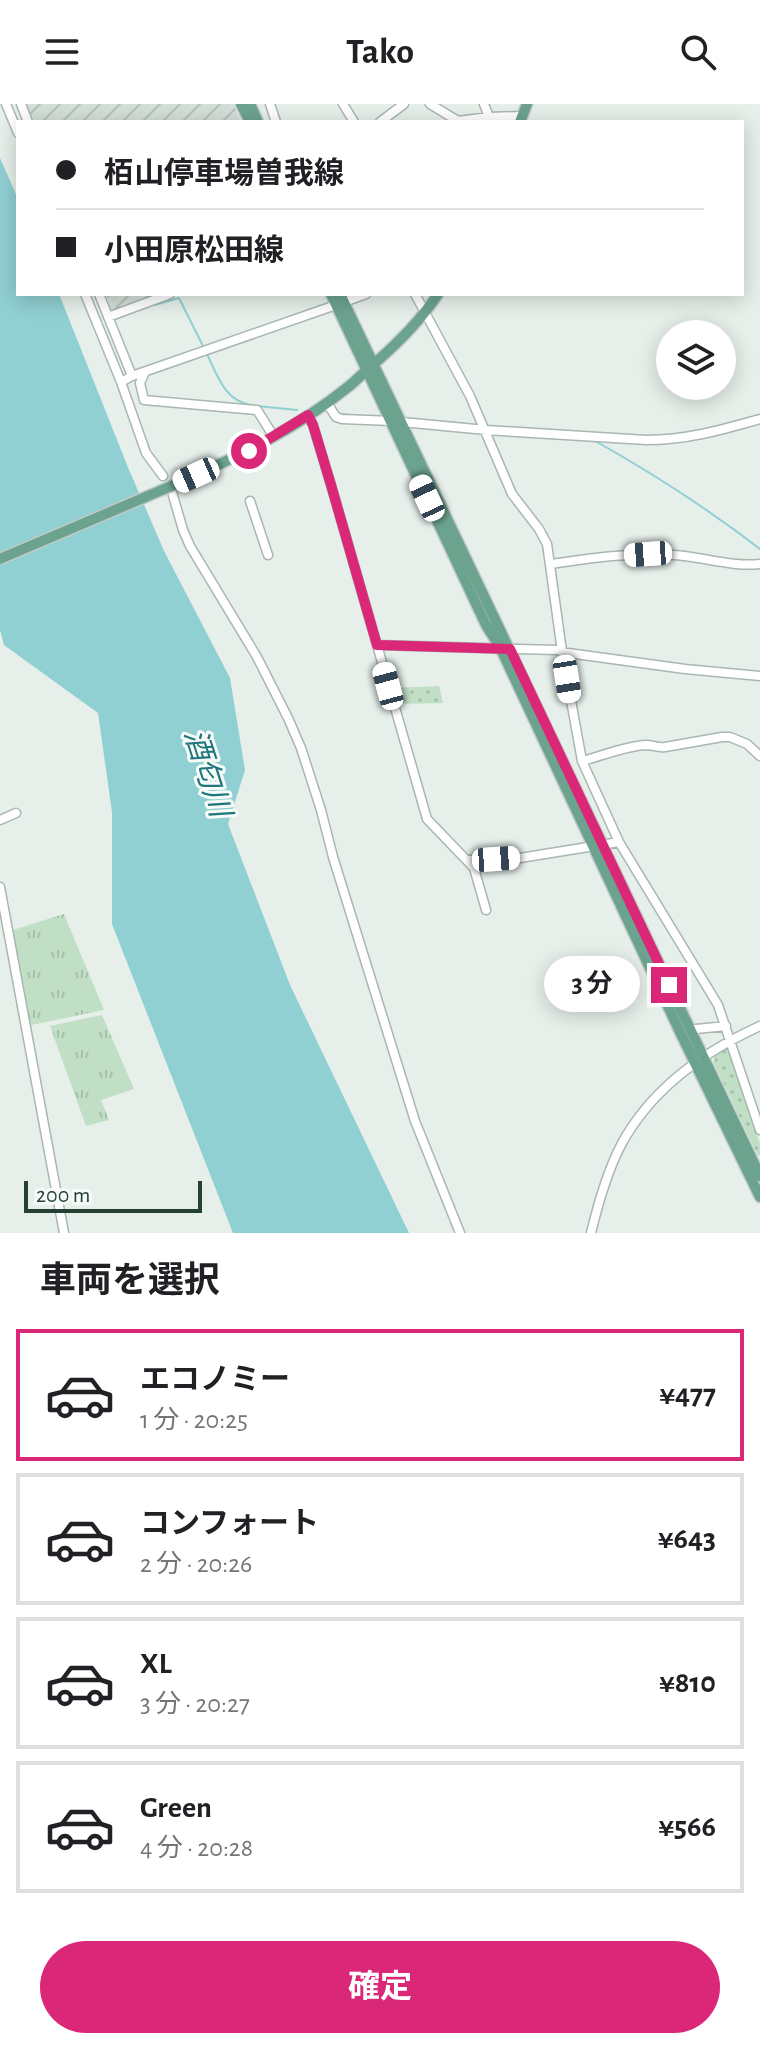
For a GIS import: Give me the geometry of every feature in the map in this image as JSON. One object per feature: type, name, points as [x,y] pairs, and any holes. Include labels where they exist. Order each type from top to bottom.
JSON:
[{"type":"main road","points":[[521,119],[527,104]]},
{"type":"main road","points":[[0,559],[174,488],[274,437],[325,404],[371,367],[437,296]]},
{"type":"main road","points":[[338,299],[598,845],[680,1032],[700,1060],[760,1176]]},
{"type":"main road","points":[[700,1060],[760,1197]]},
{"type":"street","points":[[6,104],[16,128]]},
{"type":"street","points":[[383,120],[404,104]]},
{"type":"street","points":[[430,104],[445,113]]},
{"type":"street","points":[[484,104],[489,117]]},
{"type":"street","points":[[466,120],[489,117],[521,119]]},
{"type":"street","points":[[86,296],[146,453],[163,476]]},
{"type":"street","points":[[100,296],[132,376]]},
{"type":"street","points":[[108,317],[152,305],[167,296]]},
{"type":"street","points":[[416,296],[486,430],[512,494],[547,544],[582,761],[619,842],[713,996],[760,1130]]},
{"type":"street","points":[[121,382],[338,299]]},
{"type":"street","points":[[145,372],[140,383],[144,400],[257,410],[274,437]]},
{"type":"street","points":[[325,404],[336,417],[342,419],[646,440],[703,435],[760,419]]},
{"type":"street","points":[[309,414],[427,819],[474,868],[486,910]]},
{"type":"street","points":[[174,488],[184,534],[257,657],[301,748],[415,1121],[460,1233]]},
{"type":"street","points":[[250,501],[268,555]]},
{"type":"street","points":[[551,564],[648,554],[760,564]]},
{"type":"street","points":[[377,645],[562,651],[685,669],[760,676]]},
{"type":"street","points":[[582,761],[636,747],[665,747],[722,737],[740,739],[760,756]]},
{"type":"street","points":[[0,820],[16,813]]},
{"type":"street","points":[[467,860],[520,858],[619,842]]},
{"type":"street","points":[[0,887],[64,1233]]},
{"type":"street","points":[[696,1029],[726,1026]]},
{"type":"street","points":[[591,1233],[598,1205],[621,1146],[658,1094],[682,1072],[730,1039],[760,1026]]},
{"type":"shaded area","points":[[25,104],[233,104],[240,120],[31,120]]},
{"type":"shaded area","points":[[107,296],[157,296],[112,312]]},
{"type":"green space","points":[[439,686],[443,703],[396,704],[391,688]]},
{"type":"green space","points":[[64,914],[104,1010],[31,1025],[13,930]]},
{"type":"green space","points":[[102,1015],[134,1089],[101,1100],[109,1120],[86,1126],[50,1026]]},
{"type":"green space","points":[[728,1046],[760,1144],[758,1156],[714,1063],[714,1053]]},
{"type":"water","name":"酒匂川","points":[[0,158],[16,194],[16,296],[60,296],[164,551],[230,678],[245,770],[228,824],[290,985],[409,1233],[233,1233],[112,924],[112,812],[98,713],[4,645],[0,630]]},
{"type":"waterway","points":[[104,296],[110,312]]},
{"type":"waterway","points":[[155,305],[179,298],[203,346]]},
{"type":"waterway","points":[[135,311],[148,307]]},
{"type":"waterway","points":[[206,352],[228,392],[251,405]]},
{"type":"waterway","points":[[257,406],[297,410]]},
{"type":"waterway","points":[[341,414],[364,416]]},
{"type":"waterway","points":[[449,422],[475,425]]},
{"type":"waterway","points":[[521,428],[578,432]]},
{"type":"waterway","points":[[597,442],[680,492],[760,549]]},
{"type":"route","points":[[249,451],[308,415],[377,645],[510,649],[669,985]]}]
